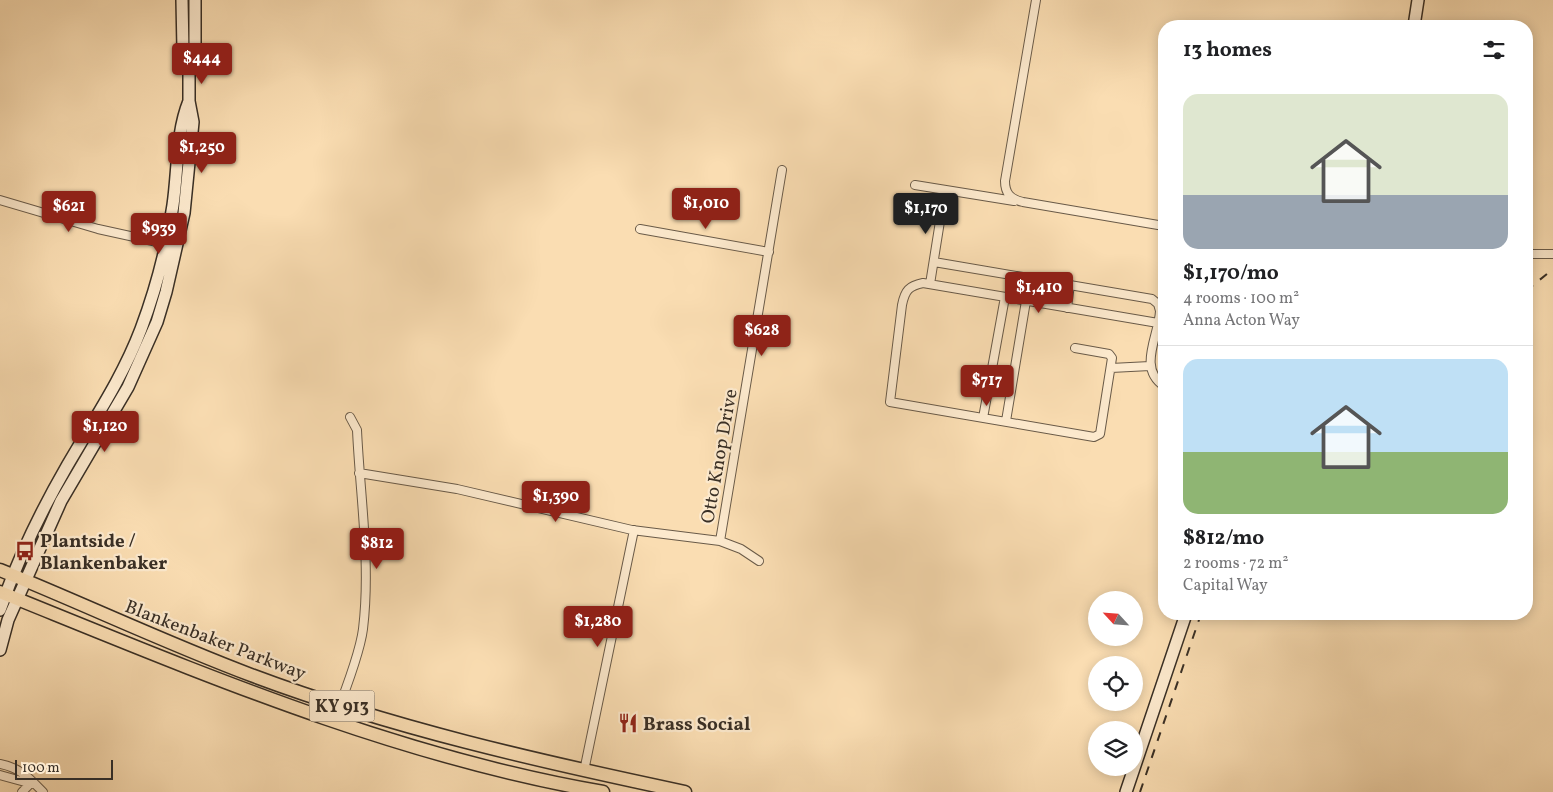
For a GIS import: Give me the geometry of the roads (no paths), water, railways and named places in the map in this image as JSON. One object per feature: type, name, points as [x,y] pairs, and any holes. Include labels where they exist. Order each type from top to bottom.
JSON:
[{"type":"main road","name":"Blankenbaker Parkway","points":[[0,570],[251,675],[340,705],[458,741],[584,771],[685,792]]},
{"type":"main road","name":"Blankenbaker Parkway","points":[[8,595],[212,678],[334,720],[437,754],[581,790],[603,792]]},
{"type":"street","points":[[0,610],[132,378],[157,322],[191,147],[193,122],[189,101],[189,68],[183,50],[182,0]]},
{"type":"street","points":[[189,68],[195,50],[195,0]]},
{"type":"street","points":[[1018,201],[1007,193],[1005,181],[1036,0]]},
{"type":"street","points":[[1415,20],[1418,0]]},
{"type":"street","name":"Otto Knop Drive","points":[[720,540],[782,170]]},
{"type":"street","points":[[915,185],[1158,225]]},
{"type":"street","points":[[930,284],[945,190]]},
{"type":"street","points":[[0,200],[98,229],[172,246]]},
{"type":"street","points":[[640,229],[768,252]]},
{"type":"street","points":[[19,578],[56,486],[118,382],[130,356],[172,246]]},
{"type":"street","points":[[1533,254],[1553,254]]},
{"type":"street","points":[[934,262],[1152,299],[1158,304]]},
{"type":"street","points":[[1075,348],[1109,354],[1112,358],[1100,434],[1094,437],[890,402],[905,292],[910,286],[923,283],[1158,323],[1149,360],[1155,378],[1158,381]]},
{"type":"street","points":[[1067,308],[1070,284]]},
{"type":"street","points":[[983,418],[1005,297]]},
{"type":"street","points":[[1006,421],[1026,300]]},
{"type":"street","points":[[1111,368],[1150,366]]},
{"type":"street","points":[[334,720],[362,635],[364,614],[366,561],[357,430],[350,417]]},
{"type":"street","points":[[87,433],[98,439]]},
{"type":"street","points":[[359,473],[472,492],[634,530],[720,540],[741,549],[758,561]]},
{"type":"street","points":[[581,790],[634,530]]},
{"type":"street","points":[[0,650],[8,620],[8,595]]},
{"type":"street","points":[[1126,792],[1184,620]]},
{"type":"street","points":[[0,764],[18,769],[28,775],[32,782],[43,792]]},
{"type":"street","points":[[0,774],[32,782]]},
{"type":"street","points":[[22,792],[32,782]]},
{"type":"railway","points":[[1533,285],[1553,269]]},
{"type":"railway","points":[[1140,792],[1199,620]]},
{"type":"place","name":"Plantside / Blankenbaker","points":[[25,551]]},
{"type":"place","name":"Brass Social","points":[[628,723]]}]
